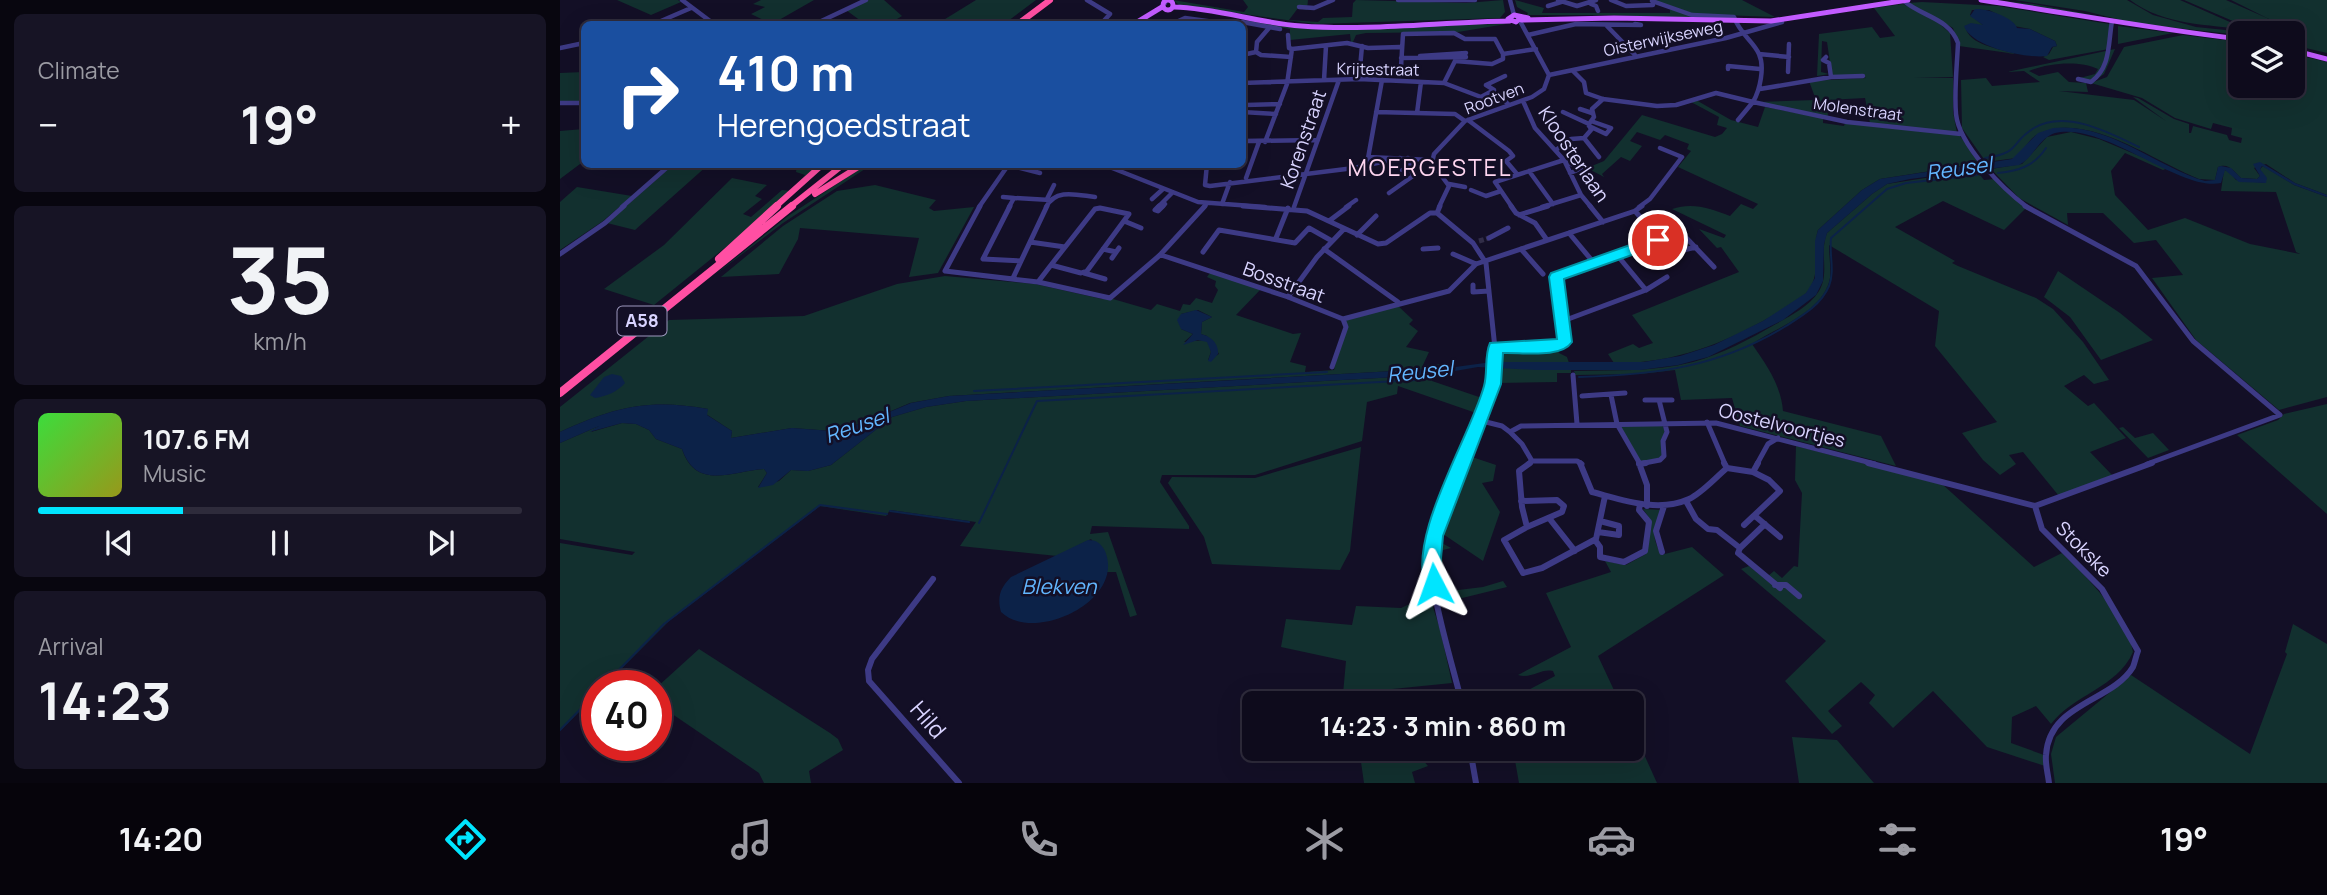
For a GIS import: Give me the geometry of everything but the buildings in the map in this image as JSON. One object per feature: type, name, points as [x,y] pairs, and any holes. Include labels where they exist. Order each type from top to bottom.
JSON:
[{"type":"highway","points":[[1017,21],[1045,0]]},
{"type":"highway","points":[[1022,21],[1050,0]]},
{"type":"highway","name":"A58","points":[[714,263],[819,168]]},
{"type":"highway","name":"A58","points":[[560,387],[832,168]]},
{"type":"highway","name":"A58","points":[[560,393],[839,168]]},
{"type":"highway","name":"A58","points":[[769,225],[857,168]]},
{"type":"main road","name":"Oisterwijkseweg","points":[[1168,4],[1209,9],[1245,19],[1325,26],[1546,18],[1786,20],[1876,2],[1906,0]]},
{"type":"main road","points":[[1981,0],[2228,38]]},
{"type":"main road","points":[[1139,21],[1168,4]]},
{"type":"main road","points":[[2305,53],[2327,58]]},
{"type":"street","points":[[682,0],[710,21]]},
{"type":"street","points":[[822,21],[866,0]]},
{"type":"street","points":[[1087,0],[1110,15],[1104,21]]},
{"type":"street","points":[[1299,7],[1314,8],[1333,0]]},
{"type":"street","points":[[1398,0],[1475,0]]},
{"type":"street","points":[[1510,0],[1511,19],[1528,35]]},
{"type":"street","points":[[1591,4],[1596,0]]},
{"type":"street","points":[[1611,0],[1626,6],[1653,3],[1690,14],[1730,16],[1735,20],[1741,34],[1759,54],[1760,69],[1760,89],[1738,120]]},
{"type":"street","points":[[1906,0],[1914,10],[1946,24],[1957,38],[1956,114],[1961,134]]},
{"type":"street","points":[[1548,6],[1560,1],[1567,5],[1591,4],[1596,6],[1598,11]]},
{"type":"street","points":[[661,21],[691,8]]},
{"type":"street","points":[[1178,21],[1185,18],[1196,21]]},
{"type":"street","points":[[1245,19],[1280,29]]},
{"type":"street","points":[[1521,19],[1520,25],[1549,75]]},
{"type":"street","points":[[2078,79],[2094,81],[2106,63],[2112,21]]},
{"type":"street","name":"Oisterwijkseweg","points":[[1549,75],[1741,34],[1782,22]]},
{"type":"street","points":[[1528,35],[1576,24],[1635,24]]},
{"type":"street","points":[[1606,25],[1635,55]]},
{"type":"street","points":[[1256,52],[1257,42],[1269,28]]},
{"type":"street","points":[[1401,67],[1400,47],[1403,34],[1454,33],[1465,39],[1496,39],[1503,54],[1503,60],[1496,63],[1425,53],[1417,58]]},
{"type":"street","points":[[1246,178],[1265,142],[1288,81],[1292,49],[1289,48],[1289,35]]},
{"type":"street","points":[[1465,39],[1466,57]]},
{"type":"street","points":[[1292,49],[1347,43],[1400,47]]},
{"type":"street","points":[[560,48],[581,44]]},
{"type":"street","points":[[1788,72],[1789,44]]},
{"type":"street","points":[[1324,80],[1326,46]]},
{"type":"street","points":[[1359,79],[1362,46]]},
{"type":"street","points":[[1503,54],[1536,49]]},
{"type":"street","points":[[1246,54],[1256,52],[1261,55],[1291,57]]},
{"type":"street","points":[[1759,54],[1789,57]]},
{"type":"street","points":[[1401,58],[1466,57]]},
{"type":"street","points":[[1826,57],[1823,60],[1829,63],[1831,77]]},
{"type":"street","points":[[1444,83],[1455,59]]},
{"type":"street","points":[[1728,69],[1728,66],[1760,69]]},
{"type":"street","points":[[1573,71],[1584,82],[1586,93],[1603,99],[1668,106],[1716,93],[1753,102]]},
{"type":"street","name":"Rootven","points":[[1432,160],[1441,145],[1467,120],[1523,101],[1544,89],[1549,75]]},
{"type":"street","points":[[1482,96],[1494,90],[1486,85],[1505,76]]},
{"type":"street","points":[[1760,89],[1831,77],[1863,76]]},
{"type":"street","points":[[1367,164],[1382,79]]},
{"type":"street","name":"Krijtestraat","points":[[1246,83],[1382,79],[1444,83],[1505,101],[1509,105]]},
{"type":"street","name":"Korenstraat","points":[[1276,238],[1308,173],[1339,80]]},
{"type":"street","points":[[1417,113],[1422,82]]},
{"type":"street","points":[[1591,113],[1603,99]]},
{"type":"street","name":"Kloosterlaan","points":[[1523,101],[1535,128],[1556,150],[1581,194],[1604,222]]},
{"type":"street","name":"Molenstraat","points":[[1753,102],[1847,122],[1961,134]]},
{"type":"street","points":[[560,103],[581,103]]},
{"type":"street","points":[[1246,106],[1280,103]]},
{"type":"street","points":[[1556,150],[1571,139],[1584,138],[1591,130],[1590,124],[1594,117],[1580,109]]},
{"type":"street","points":[[1246,111],[1276,114]]},
{"type":"street","points":[[1376,112],[1455,114],[1467,120],[1513,156],[1506,161],[1517,174]]},
{"type":"street","points":[[1563,112],[1573,116],[1572,121],[1590,124]]},
{"type":"street","name":"Stokske","points":[[1961,134],[2011,197],[2021,205],[2118,254],[2136,266],[2191,338],[2280,415],[2035,506],[2042,529],[2102,589],[2138,651],[2138,659],[2130,670],[2066,717],[2052,732],[2045,752],[2049,783]]},
{"type":"street","points":[[1584,138],[1599,157]]},
{"type":"street","points":[[1246,141],[1318,140]]},
{"type":"street","points":[[1660,148],[1682,157],[1650,199],[1635,211],[1671,253],[1696,247]]},
{"type":"street","points":[[1368,157],[1432,160],[1449,184],[1465,187]]},
{"type":"street","points":[[1207,168],[1207,186],[1246,178],[1308,173],[1400,158]]},
{"type":"street","points":[[1389,193],[1413,176],[1408,158]]},
{"type":"street","points":[[1547,240],[1535,223],[1519,215],[1495,182],[1564,161],[1583,168],[1570,173]]},
{"type":"street","points":[[560,254],[605,223],[667,168]]},
{"type":"street","points":[[1006,168],[980,205],[945,271],[1038,282],[1110,298],[1120,294],[1161,255],[1207,204]]},
{"type":"street","points":[[1020,168],[1040,173]]},
{"type":"street","points":[[1111,168],[1207,204],[1291,208],[1313,213],[1382,244],[1430,213],[1437,213],[1476,242],[1485,261],[1496,365],[1493,384],[1439,519],[1431,553],[1434,584],[1459,691]]},
{"type":"street","points":[[1402,170],[1411,169]]},
{"type":"street","points":[[1529,171],[1553,204]]},
{"type":"street","points":[[1222,204],[1230,182]]},
{"type":"street","points":[[1437,213],[1449,184]]},
{"type":"street","points":[[1013,278],[1054,185]]},
{"type":"street","points":[[1152,199],[1163,189]]},
{"type":"street","points":[[1471,190],[1486,195],[1501,191]]},
{"type":"street","points":[[1003,197],[1048,200],[1063,192],[1095,197]]},
{"type":"street","points":[[1161,203],[1172,193]]},
{"type":"street","points":[[1519,215],[1581,194]]},
{"type":"street","points":[[1014,198],[984,259],[1021,261]]},
{"type":"street","points":[[1329,221],[1356,200]]},
{"type":"street","points":[[1038,282],[1098,208],[1129,214],[1084,273]]},
{"type":"street","name":"Kloosterlaan","points":[[1476,264],[1635,211]]},
{"type":"street","points":[[1357,235],[1376,216]]},
{"type":"street","points":[[1124,221],[1141,228]]},
{"type":"street","points":[[1675,226],[1714,267]]},
{"type":"street","points":[[1203,252],[1219,230],[1295,243],[1309,228],[1332,241]]},
{"type":"street","points":[[1489,238],[1508,228]]},
{"type":"street","points":[[1289,297],[1324,249],[1345,229]]},
{"type":"street","points":[[1569,233],[1594,263]]},
{"type":"street","points":[[1495,347],[1557,346],[1565,342],[1556,277],[1658,240]]},
{"type":"street","points":[[1030,242],[1065,247]]},
{"type":"street","points":[[1423,249],[1438,248]]},
{"type":"street","points":[[1103,249],[1117,250],[1112,258]]},
{"type":"street","points":[[1324,249],[1398,302]]},
{"type":"street","points":[[1521,249],[1543,274]]},
{"type":"street","points":[[1453,254],[1476,264]]},
{"type":"street","name":"Bosstraat","points":[[1161,255],[1289,297],[1343,319],[1398,302],[1449,291],[1476,264]]},
{"type":"street","points":[[1617,255],[1646,290]]},
{"type":"street","points":[[1051,265],[1105,279]]},
{"type":"street","points":[[1563,321],[1646,290],[1667,277]]},
{"type":"street","points":[[1473,285],[1473,292],[1489,291]]},
{"type":"street","points":[[1332,367],[1346,327],[1343,319]]},
{"type":"street","points":[[1573,375],[1577,424]]},
{"type":"street","points":[[1582,396],[1625,393]]},
{"type":"street","points":[[1594,540],[1600,548],[1600,557],[1624,562],[1645,551],[1649,522],[1639,510],[1644,505],[1649,489],[1640,464],[1617,424],[1611,395]]},
{"type":"street","points":[[1645,400],[1672,400]]},
{"type":"street","points":[[1640,464],[1660,460],[1664,456],[1663,441],[1667,432],[1659,400]]},
{"type":"street","points":[[1478,420],[1502,426],[1510,432],[1522,444],[1532,461]]},
{"type":"street","points":[[1707,422],[1712,430],[1717,453],[1727,468],[1753,472],[1769,480],[1780,491],[1744,525]]},
{"type":"street","name":"Oostelvoortjes","points":[[1510,432],[1521,426],[1707,422],[1726,424],[2035,506]]},
{"type":"street","points":[[1753,472],[1768,444],[1779,438]]},
{"type":"street","points":[[1527,527],[1521,501],[1519,471],[1532,461],[1580,462],[1592,492],[1644,505],[1664,506],[1686,501],[1727,468]]},
{"type":"street","points":[[1521,501],[1561,502],[1563,511],[1504,540],[1523,573],[1542,569],[1594,540],[1605,496]]},
{"type":"street","points":[[1686,501],[1696,519],[1709,529],[1717,530],[1740,548]]},
{"type":"street","points":[[1662,552],[1655,538],[1664,506]]},
{"type":"street","points":[[1755,516],[1780,537]]},
{"type":"street","points":[[1549,518],[1574,551]]},
{"type":"street","points":[[1598,532],[1619,535],[1619,526],[1600,521]]},
{"type":"street","points":[[1765,524],[1738,553],[1778,586],[1786,585],[1798,596]]},
{"type":"street","name":"Hild","points":[[933,579],[872,659],[868,670],[869,681],[959,783]]},
{"type":"street","points":[[1472,761],[1476,783]]},
{"type":"green space","points":[[617,0],[678,0],[681,2],[651,15]]},
{"type":"green space","points":[[761,0],[814,0],[777,21],[766,21],[751,14],[765,7],[753,4]]},
{"type":"green space","points":[[869,0],[884,0],[902,16],[894,21],[861,21],[846,10]]},
{"type":"green space","points":[[976,0],[1036,0],[1008,21],[942,21]]},
{"type":"green space","points":[[1173,0],[1244,12],[1248,7],[1243,0],[1308,0],[1307,10],[1298,8],[1289,20],[1318,22],[1323,18],[1352,17],[1353,3],[1356,0],[1466,3],[1503,0],[1505,12],[1500,18],[1315,24],[1179,5]]},
{"type":"green space","points":[[1515,0],[1544,8],[1542,13],[1670,13],[1670,9],[1734,20],[1527,15],[1528,13],[1517,7]]},
{"type":"green space","points":[[1650,0],[1742,0],[1775,17],[1695,14]]},
{"type":"green space","points":[[1991,0],[2034,4],[2125,21],[2085,11],[2015,0],[2127,0],[2153,15],[2196,27],[2228,30],[2228,34],[2150,25],[2173,30]]},
{"type":"green space","points":[[2130,0],[2180,0],[2228,21],[2228,28],[2172,19],[2143,9]]},
{"type":"green space","points":[[2184,0],[2226,0],[2269,19],[2231,0],[2327,0],[2327,53],[2305,48],[2305,21],[2233,21]]},
{"type":"green space","points":[[1908,3],[1998,6],[2109,24],[2109,49],[2049,60],[2043,57],[2057,46],[2055,41],[2030,29],[2014,26],[1989,10],[1972,10],[1970,15],[1983,25],[1965,26],[1968,33],[1978,42],[2016,54],[1959,46],[1953,28]]},
{"type":"green space","points":[[1903,4],[1935,20],[1950,33],[1953,77],[1914,78],[1953,78],[1953,112],[1957,133],[1870,123],[1865,98],[1827,100],[1828,117],[1757,102],[1816,100],[1809,81],[1866,78],[1832,76],[1827,42],[1822,41],[1821,72],[1829,74],[1817,76],[1819,34],[1872,27],[1880,38],[1895,36],[1874,8]]},
{"type":"green space","points":[[1245,21],[1285,26],[1506,24],[1458,32],[1366,33],[1356,35],[1351,42],[1350,34],[1290,40],[1290,29]]},
{"type":"green space","points":[[2118,26],[2173,33],[2118,44]]},
{"type":"green space","points":[[2183,35],[2228,41],[2228,98],[2305,98],[2305,57],[2327,62],[2327,195],[2295,183],[2266,164],[2254,168],[2260,176],[2257,179],[2241,178],[2231,168],[2222,166],[2218,167],[2215,180],[2199,179],[2120,141],[2077,129],[2057,128],[2038,134],[2016,158],[1986,162],[1962,128],[1961,80],[1986,78],[1992,86],[2040,82],[2024,71],[2007,72],[2115,49],[2104,74],[2096,80],[2080,78],[2095,74],[2098,69],[2082,64],[2054,64],[2029,71],[2039,76],[2058,72],[2069,82],[2086,83],[2088,92],[2059,91],[2134,100],[2166,121],[2133,97],[2138,98],[2174,119],[2189,124],[2189,133],[2193,126],[2227,135],[2229,140],[2241,143],[2242,138],[2231,135],[2232,128],[2213,123],[2211,129],[2175,118],[2142,98],[2091,83],[2107,77],[2124,47]]},
{"type":"green space","points":[[581,72],[581,102],[560,101],[560,73]]},
{"type":"green space","points":[[1696,100],[1731,120],[1758,127],[1765,107],[1823,118],[1823,123],[1959,135],[1982,163],[1880,179],[1862,190],[1818,230],[1813,281],[1807,293],[1793,304],[1754,326],[1696,350],[1656,360],[1614,363],[1608,354],[1633,344],[1639,348],[1653,343],[1632,315],[1739,272],[1721,247],[1717,248],[1699,229],[1724,238],[1726,235],[1672,209],[1701,207],[1730,216],[1741,204],[1753,209],[1758,204],[1678,167],[1691,151],[1687,149],[1689,144],[1665,135],[1660,140],[1637,132],[1630,141],[1642,146],[1630,161],[1621,157],[1602,174],[1604,177],[1587,168],[1604,161],[1642,115],[1715,137],[1722,134],[1727,128],[1717,125],[1719,117],[1691,102]]},
{"type":"green space","points":[[581,129],[581,163],[560,179],[560,131]]},
{"type":"green space","points":[[2071,132],[2099,139],[2168,168],[2163,170],[2125,153],[2111,171],[2115,195],[2148,230],[2185,218],[2250,244],[2300,254],[2296,252],[2276,192],[2221,191],[2224,170],[2229,171],[2236,180],[2266,183],[2260,169],[2263,166],[2294,185],[2327,197],[2327,397],[2279,410],[2196,340],[2152,278],[2183,275],[2156,240],[2134,243],[2103,213],[2067,213],[2068,225],[2019,198],[1991,169],[2022,164],[2047,137]]},
{"type":"green space","points":[[670,168],[705,168],[635,230],[607,223]]},
{"type":"green space","points":[[797,168],[815,168],[758,221],[654,305],[604,289],[664,245],[732,178],[767,185],[755,196],[762,199],[743,214],[751,217],[782,190],[790,191],[805,175],[796,172]]},
{"type":"green space","points":[[861,168],[866,168],[783,223],[712,277],[788,216]]},
{"type":"green space","points":[[1976,170],[1984,180],[1995,179],[2017,201],[2046,220],[2025,209],[2004,230],[1943,201],[1895,227],[1955,261],[1952,263],[2036,298],[2053,309],[2083,342],[2109,380],[2094,384],[2084,375],[2064,386],[2088,406],[2094,403],[2126,438],[2090,452],[2112,475],[2059,496],[2023,452],[2009,455],[2016,464],[2000,475],[1983,460],[1962,433],[1997,422],[1935,346],[1939,311],[1829,245],[1830,278],[1819,300],[1798,317],[1752,344],[1776,384],[1783,411],[1881,436],[1896,466],[1740,426],[1732,398],[1681,400],[1675,370],[1640,374],[1575,375],[1574,371],[1634,370],[1678,365],[1715,355],[1746,341],[1799,310],[1815,297],[1824,277],[1827,233],[1872,194],[1887,184]]},
{"type":"green space","points":[[875,185],[936,200],[929,208],[934,211],[974,207],[938,273],[909,277],[919,238],[800,228],[798,239],[779,274],[721,277],[783,226],[837,191]]},
{"type":"green space","points":[[577,187],[632,196],[603,221],[560,250],[560,202]]},
{"type":"green space","points":[[2058,271],[2120,313],[2153,340],[2101,360],[2070,317],[2044,297]]},
{"type":"green space","points":[[1210,273],[1261,289],[1236,315],[1293,334],[1301,333],[1290,362],[1306,366],[1305,372],[1334,370],[1345,321],[1396,304],[1413,320],[1409,324],[1418,331],[1406,347],[1429,352],[1423,365],[1448,364],[1447,368],[949,396],[910,403],[863,423],[832,431],[792,428],[731,438],[732,431],[706,414],[708,409],[668,404],[650,405],[597,416],[560,432],[560,407],[669,320],[804,316],[897,284],[945,276],[1035,284],[1113,299],[1151,310],[1157,304],[1180,311],[1183,304],[1190,305],[1196,298],[1212,303],[1218,290],[1216,281],[1207,277]],"holes":[[[1198,310],[1212,317],[1202,322],[1201,334],[1207,336],[1219,354],[1208,360],[1211,352],[1209,343],[1205,340],[1184,342],[1193,334],[1181,329],[1181,314]]]},
{"type":"green space","points":[[1557,348],[1559,353],[1567,357],[1569,363],[1499,362],[1503,349]]},
{"type":"green space","points":[[1499,367],[1571,370],[1571,373],[1557,373],[1557,382],[1497,383]]},
{"type":"green space","points":[[1432,375],[1432,381],[1482,398],[1476,413],[1398,386],[1397,394],[1367,402],[1362,441],[1255,475],[1162,475],[1160,482],[1189,529],[1092,526],[1090,534],[1108,532],[1137,615],[1130,617],[1116,572],[1107,572],[1107,559],[1091,539],[1057,556],[960,546],[976,522],[890,510],[886,516],[820,506],[669,621],[620,670],[581,670],[581,710],[560,731],[560,543],[632,555],[635,552],[560,539],[560,443],[599,426],[591,432],[622,423],[636,424],[649,430],[656,439],[682,449],[688,462],[696,470],[706,474],[728,475],[764,469],[767,473],[758,487],[779,481],[791,470],[808,471],[831,465],[892,417],[926,407],[966,401]]},
{"type":"green space","points":[[2327,404],[2327,514],[2237,435],[2278,420],[2284,414]]},
{"type":"green space","points":[[1662,424],[1665,442],[1660,459],[1641,463],[1620,426]]},
{"type":"green space","points":[[2123,427],[2135,438],[2153,433],[2169,450],[2148,458],[2119,428]]},
{"type":"green space","points":[[1796,446],[1942,484],[2034,567],[2062,553],[2105,599],[2129,639],[2133,652],[2126,664],[2106,683],[2071,705],[2051,724],[2036,706],[2012,717],[2011,743],[2044,755],[2045,766],[1987,747],[1933,691],[1893,728],[1869,703],[1875,695],[1861,682],[1828,711],[1842,726],[1832,734],[1785,681],[1826,641],[1741,569],[1749,566],[1779,590],[1784,587],[1796,596],[1796,592],[1784,582],[1775,582],[1768,576],[1774,571],[1782,578],[1794,566],[1798,567],[1802,493],[1795,480]]},
{"type":"green space","points":[[1361,447],[1350,551],[1340,570],[1212,564],[1204,537],[1168,483],[1172,477],[1255,478]]},
{"type":"green space","points":[[1469,456],[1496,465],[1493,481],[1482,483],[1500,512],[1483,561],[1440,532]]},
{"type":"green space","points":[[1643,509],[1662,510],[1654,533],[1661,555],[1692,547],[1724,575],[1598,656],[1614,691],[1526,691],[1555,676],[1553,671],[1528,676],[1518,675],[1571,647],[1546,593],[1611,572],[1605,561],[1626,565],[1646,554],[1650,519]]},
{"type":"green space","points":[[1437,543],[1451,548],[1443,550],[1442,553],[1444,582],[1450,591],[1483,587],[1503,581],[1507,587],[1442,603],[1434,565]]},
{"type":"green space","points":[[1429,595],[1452,683],[1373,691],[1343,691],[1346,661],[1281,647],[1286,619],[1352,625],[1356,606],[1401,608]]},
{"type":"green space","points":[[2293,624],[2327,644],[2327,783],[2055,783],[2051,754],[2056,737],[2131,675],[2250,754],[2287,654],[2285,652]]},
{"type":"green space","points":[[699,649],[830,733],[838,739],[843,750],[809,771],[811,783],[764,783],[759,773],[672,714],[672,673]]},
{"type":"green space","points":[[1792,737],[1837,740],[1874,783],[1799,783]]},
{"type":"green space","points":[[1644,754],[1657,783],[1519,783],[1515,761],[1644,761]]},
{"type":"green space","points":[[1361,761],[1424,761],[1428,766],[1412,772],[1415,783],[1364,783]]},
{"type":"water","points":[[1975,9],[2000,15],[2012,21],[2017,28],[2030,29],[2055,41],[2057,46],[2052,47],[2047,56],[2027,56],[1988,46],[1977,40],[1964,26],[1971,23],[1983,25],[1970,16]]},
{"type":"water","name":"Reusel","points":[[2053,128],[2073,128],[2112,138],[2205,181],[2215,180],[2218,167],[2221,166],[2231,168],[2241,178],[2257,179],[2260,176],[2253,164],[2260,162],[2295,183],[2327,197],[2294,185],[2262,166],[2260,169],[2267,178],[2266,183],[2239,182],[2225,170],[2221,183],[2204,183],[2163,168],[2096,137],[2075,132],[2055,133],[2049,135],[2019,165],[1887,184],[1827,233],[1823,281],[1816,295],[1783,320],[1708,357],[1678,365],[1640,370],[1478,367],[1432,375],[966,401],[926,407],[892,417],[831,465],[808,471],[791,470],[773,485],[758,488],[767,473],[764,469],[728,475],[706,474],[696,470],[688,462],[682,449],[656,439],[649,430],[636,424],[622,423],[589,432],[599,426],[560,443],[560,432],[579,423],[615,411],[650,405],[668,404],[708,409],[707,415],[732,431],[731,438],[792,428],[832,431],[863,423],[911,403],[949,396],[1448,368],[1492,362],[1644,362],[1680,356],[1714,345],[1763,321],[1806,293],[1815,278],[1815,241],[1818,230],[1862,190],[1880,179],[2012,159],[2038,133]]},
{"type":"water","points":[[1196,310],[1212,317],[1202,322],[1201,334],[1211,338],[1217,347],[1218,354],[1211,362],[1208,361],[1211,352],[1207,342],[1198,340],[1183,345],[1193,334],[1181,329],[1177,320],[1181,314]]},
{"type":"water","points":[[612,374],[621,376],[625,383],[608,395],[595,398],[590,395],[604,377]]},
{"type":"water","name":"Blekven","points":[[1088,540],[1098,542],[1103,548],[1108,569],[1102,586],[1090,601],[1054,620],[1034,623],[1016,621],[1001,612],[1000,593],[1011,577]]},
{"type":"waterway","name":"Reusel","points":[[1985,158],[2011,150],[2034,128],[2060,121],[2088,125],[2139,147]]},
{"type":"waterway","name":"Reusel","points":[[1998,173],[2025,166],[2046,148]]},
{"type":"waterway","name":"Reusel","points":[[1579,377],[1634,374],[1686,366],[1711,360],[1761,340],[1798,318],[1821,299],[1831,280],[1831,238],[1887,189],[1906,183],[1977,175]]},
{"type":"waterway","points":[[974,391],[1327,372]]},
{"type":"waterway","name":"Reusel","points":[[979,523],[1037,401],[1416,380]]},
{"type":"waterway","points":[[619,670],[664,624],[820,505],[887,514]]},
{"type":"waterway","points":[[890,511],[969,522]]},
{"type":"waterway","points":[[560,730],[581,708]]},
{"type":"tunnel","points":[[1479,241],[1489,238]]},
{"type":"district","name":"MOERGESTEL","points":[[1430,168]]},
{"type":"route","points":[[1434,584],[1431,569],[1434,536],[1493,384],[1495,347],[1557,346],[1565,342],[1556,277],[1658,240]]}]
